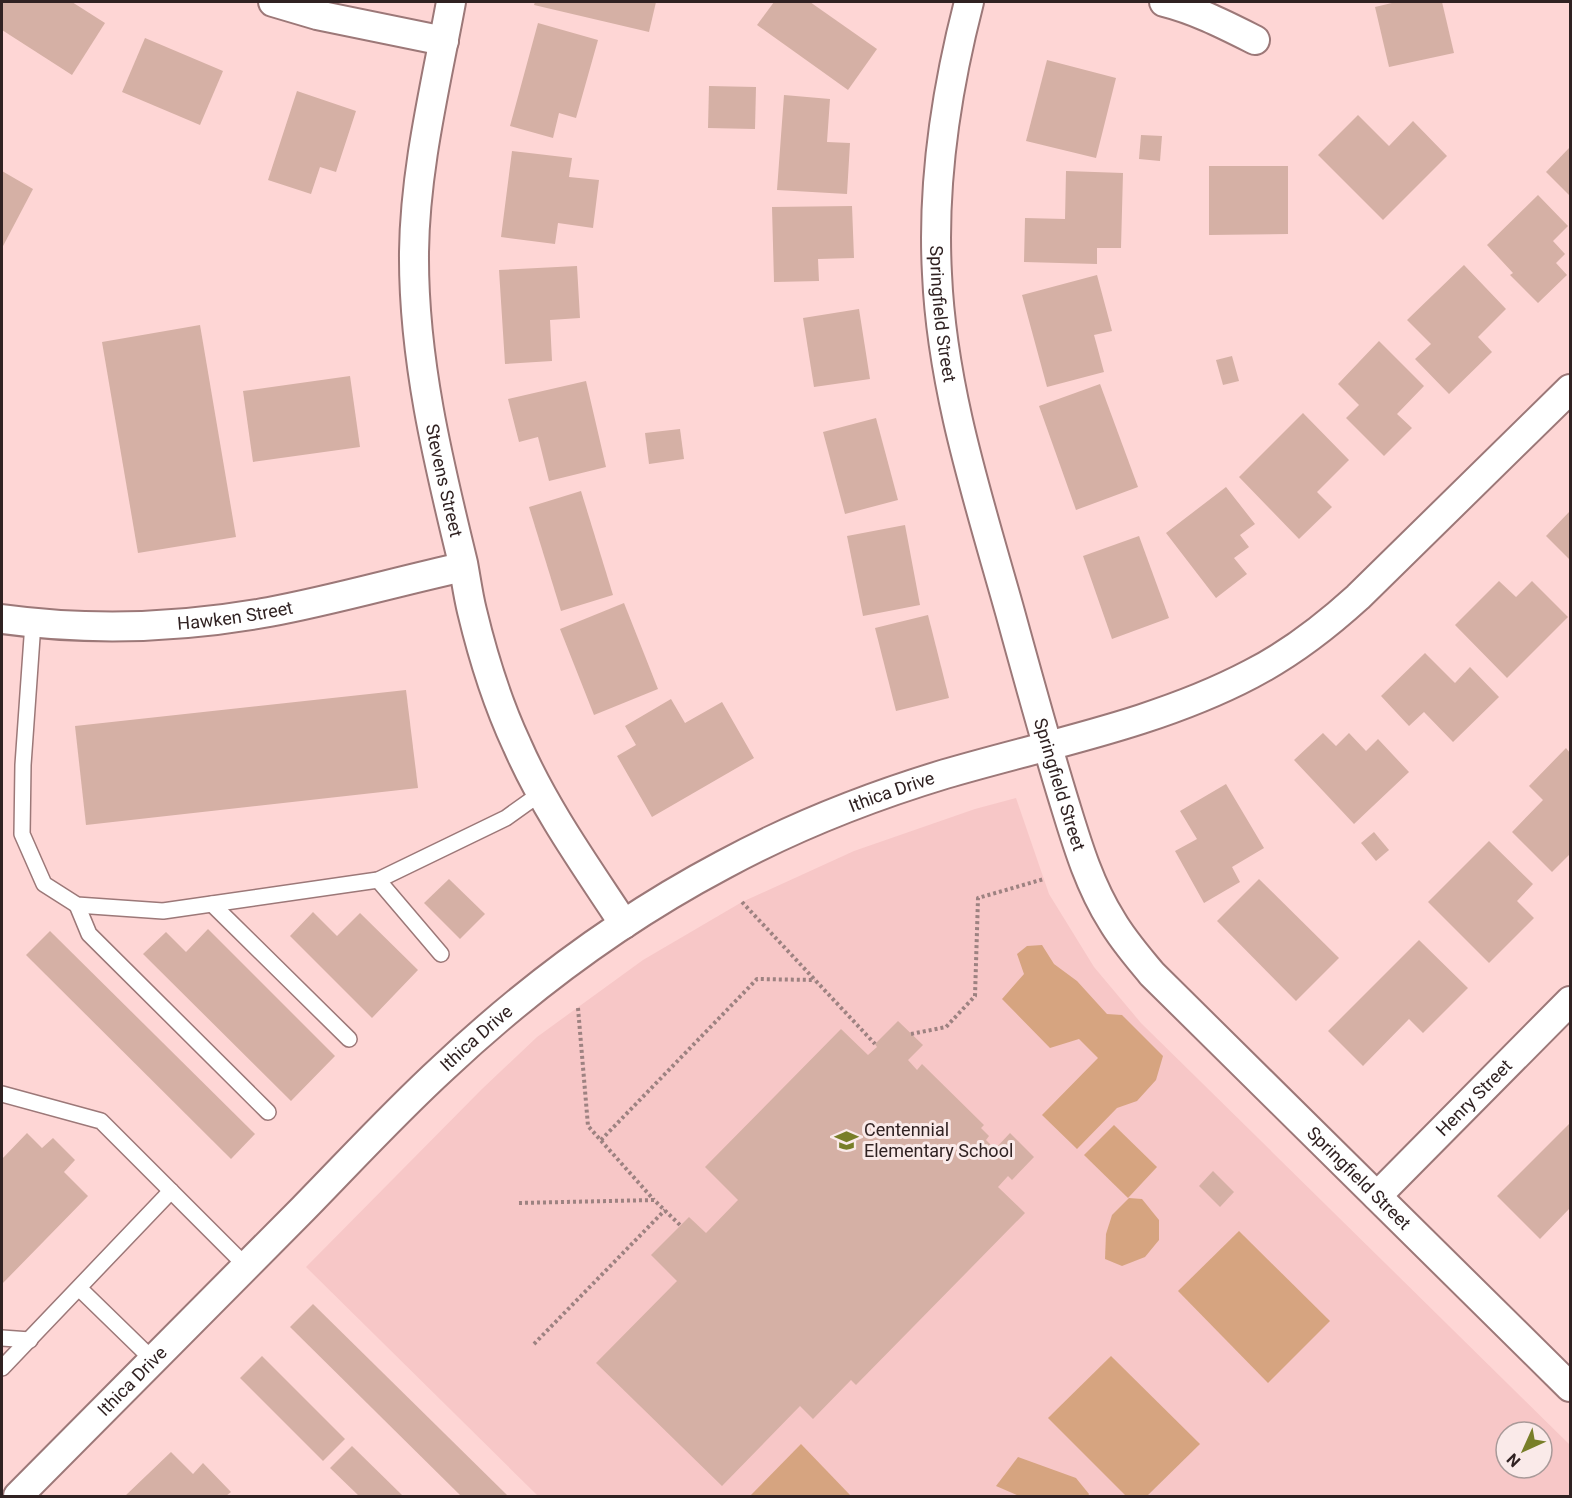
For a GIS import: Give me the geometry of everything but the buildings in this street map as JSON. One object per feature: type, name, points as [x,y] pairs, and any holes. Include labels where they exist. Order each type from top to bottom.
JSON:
[{"type":"street","points":[[273,2],[317,15],[444,41]]},
{"type":"street","name":"Stevens Street","points":[[451,2],[417,200],[414,250],[418,343],[435,443],[483,655],[498,700],[517,746],[541,793],[624,924]]},
{"type":"street","name":"Springfield Street","points":[[969,2],[944,118],[938,176],[937,275],[943,333],[960,436],[1047,747],[1081,855],[1095,890],[1111,920],[1152,974],[1570,1387]]},
{"type":"street","points":[[1164,2],[1184,7],[1220,22],[1255,40]]},
{"type":"street","name":"Ithica Drive","points":[[18,1497],[462,1050],[548,978],[624,924],[721,866],[825,817],[942,775],[1047,747],[1170,710],[1211,694],[1253,673],[1294,649],[1328,624],[1570,389]]},
{"type":"street","name":"Hawken Street","points":[[2,619],[81,626],[134,626],[221,619],[301,605],[463,567]]},
{"type":"street","name":"Henry Street","points":[[1377,1196],[1570,1001]]},
{"type":"lane","points":[[33,622],[22,765],[22,834],[44,884],[77,905],[163,911],[378,880],[506,818],[541,793]]},
{"type":"lane","points":[[378,880],[441,954]]},
{"type":"lane","points":[[212,904],[349,1039]]},
{"type":"lane","points":[[77,905],[89,934],[268,1112]]},
{"type":"lane","points":[[2,1094],[101,1121],[246,1266]]},
{"type":"lane","points":[[2,1368],[80,1289],[171,1191]]},
{"type":"lane","points":[[80,1289],[153,1360]]},
{"type":"lane","points":[[2,1338],[30,1340]]},
{"type":"path","points":[[910,1034],[946,1027],[975,996],[978,898],[1044,879]]},
{"type":"path","points":[[742,902],[875,1044]]},
{"type":"path","points":[[601,1140],[757,979],[815,980]]},
{"type":"path","points":[[578,1008],[588,1126],[654,1200],[680,1225]]},
{"type":"path","points":[[519,1203],[654,1200]]},
{"type":"path","points":[[534,1344],[665,1210]]},
{"type":"shaded area","name":"Centennial Elementary School","points":[[1016,798],[1049,894],[1094,967],[1141,1023],[1545,1420],[1494,1420],[1494,1480],[1554,1480],[1554,1429],[1570,1445],[1570,1496],[538,1496],[306,1267],[482,1089],[537,1037],[643,960],[742,902],[854,851],[975,809]]},
{"type":"shaded area","points":[[1042,945],[1054,964],[1077,981],[1107,1014],[1122,1015],[1163,1056],[1156,1080],[1137,1101],[1117,1108],[1077,1149],[1042,1115],[1098,1058],[1079,1039],[1050,1048],[1002,999],[1024,974],[1017,954],[1027,946]]},
{"type":"shaded area","points":[[1114,1125],[1157,1167],[1128,1198],[1084,1155]]},
{"type":"shaded area","points":[[1129,1198],[1142,1199],[1159,1220],[1159,1240],[1145,1257],[1122,1266],[1105,1259],[1106,1234],[1112,1215]]},
{"type":"shaded area","points":[[1239,1231],[1330,1321],[1268,1383],[1178,1291]]},
{"type":"shaded area","points":[[1111,1356],[1200,1444],[1147,1496],[1126,1496],[1048,1418]]},
{"type":"shaded area","points":[[801,1444],[851,1496],[750,1496]]},
{"type":"shaded area","points":[[1018,1457],[1076,1478],[1089,1494],[1088,1496],[1019,1496],[996,1486]]},
{"type":"place","name":"Centennial Elementary School","points":[[846,1140]]}]
